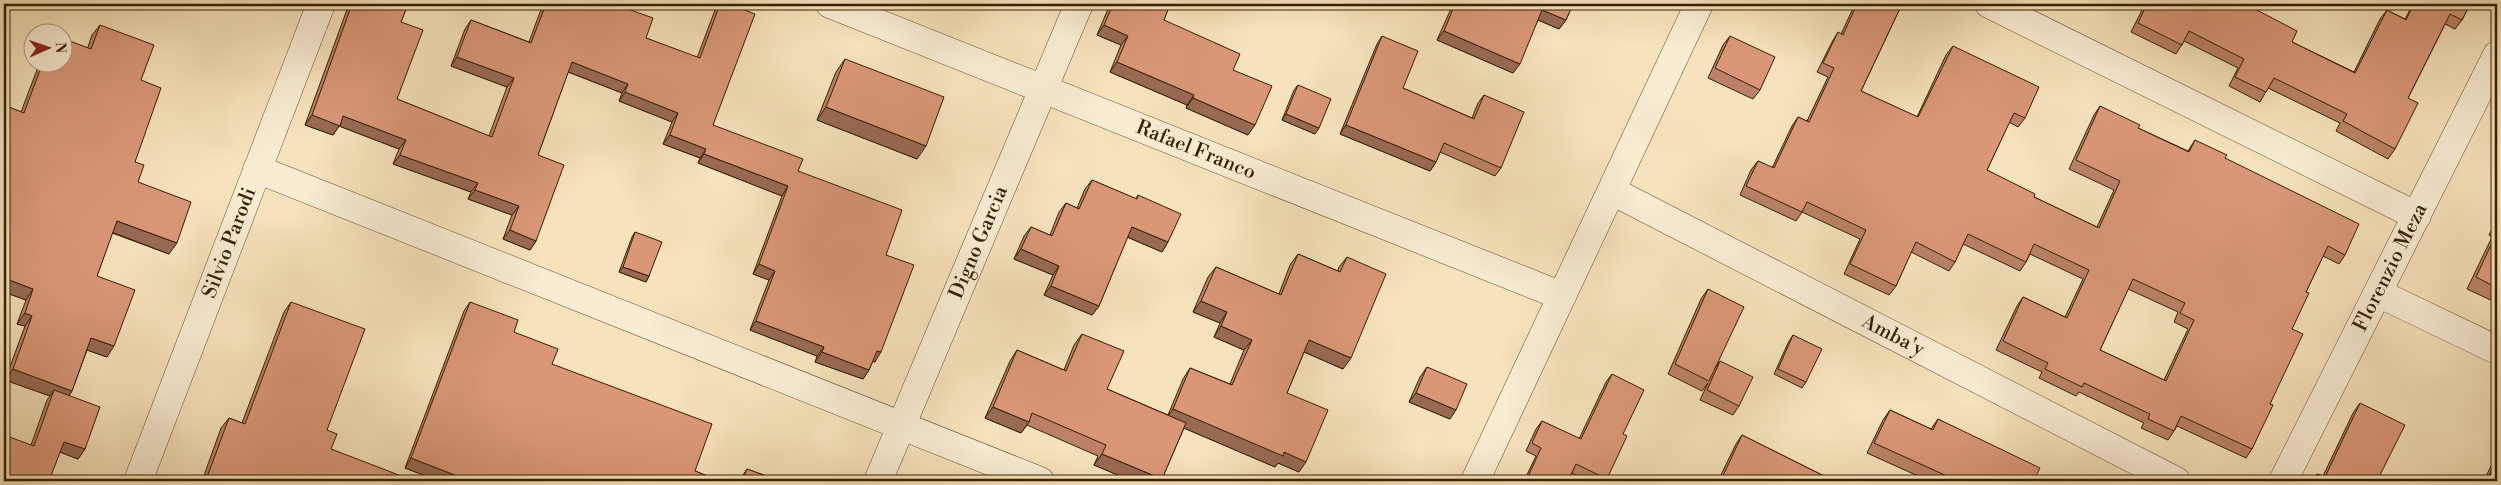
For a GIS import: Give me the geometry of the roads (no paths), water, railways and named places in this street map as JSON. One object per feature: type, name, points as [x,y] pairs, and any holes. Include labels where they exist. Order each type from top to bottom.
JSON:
[{"type":"street","name":"Silvio Parodi","points":[[138,481],[321,4]]},
{"type":"street","name":"Rafael Franco","points":[[830,4],[1562,296]]},
{"type":"street","name":"Digno Garcia","points":[[878,481],[1079,4]]},
{"type":"street","points":[[1475,481],[1699,4]]},
{"type":"street","points":[[1989,4],[2416,216]]},
{"type":"street","name":"Florenzio Meza","points":[[2283,481],[2497,55]]},
{"type":"street","points":[[257,169],[1040,481]]},
{"type":"street","name":"Amba'y","points":[[1612,190],[2176,481]]},
{"type":"street","points":[[2378,293],[2497,350]]}]
